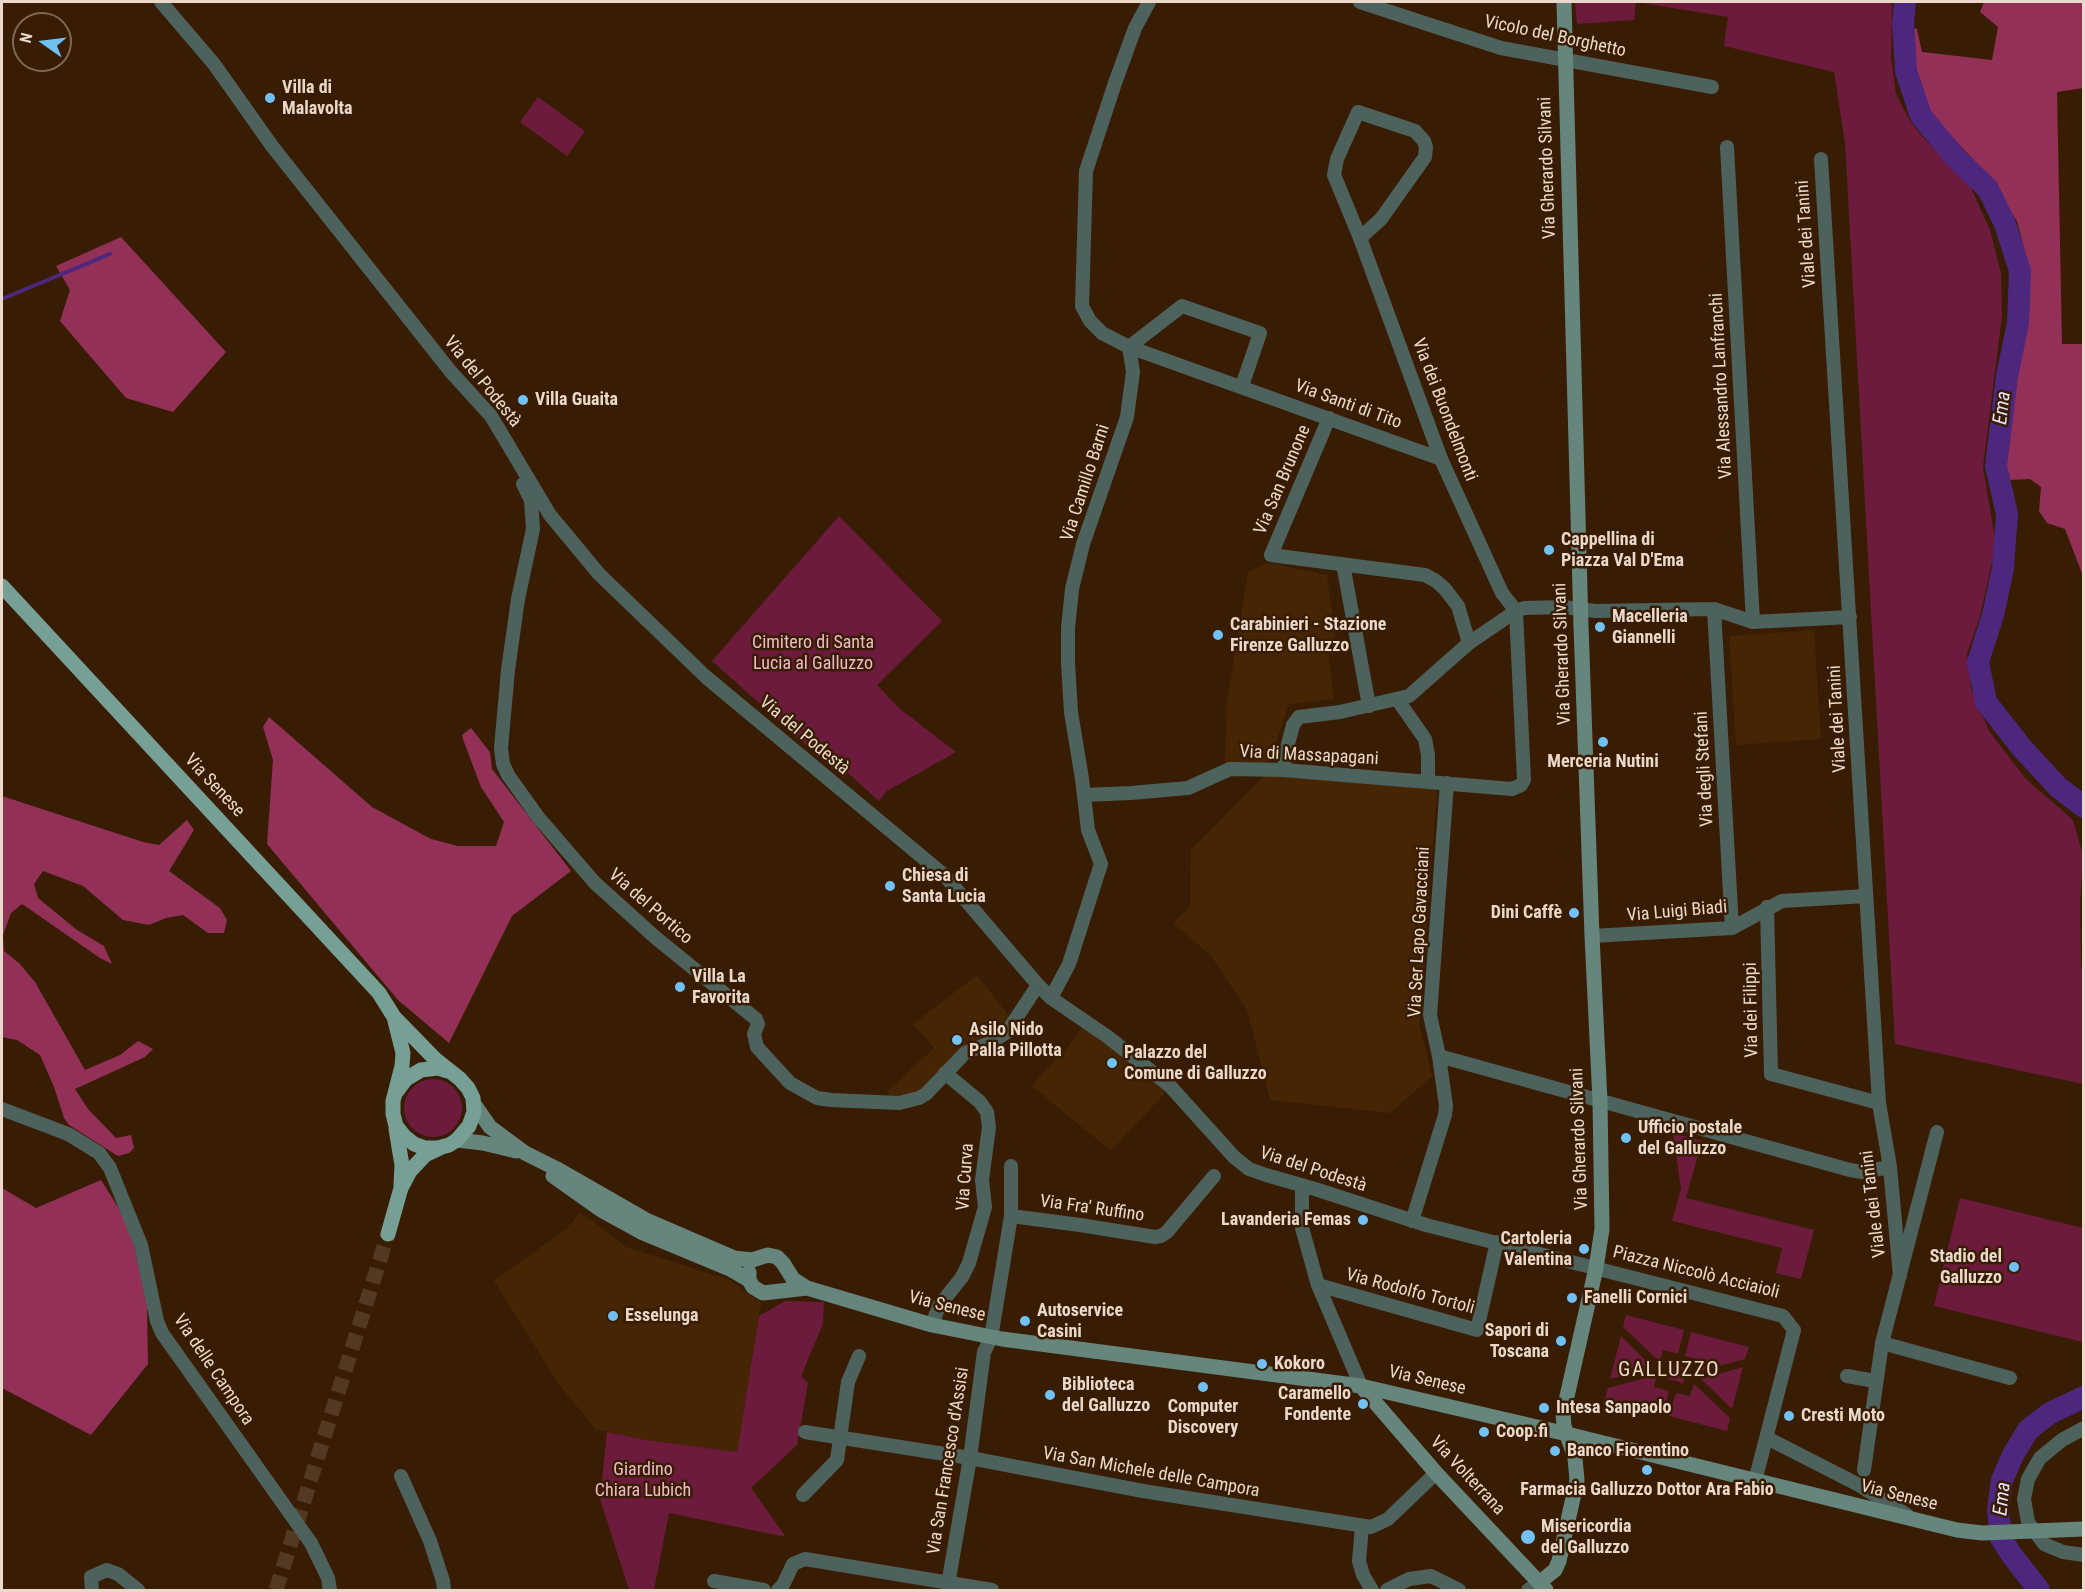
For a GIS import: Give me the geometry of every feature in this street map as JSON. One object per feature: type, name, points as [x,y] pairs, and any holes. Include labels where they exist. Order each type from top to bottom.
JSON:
[{"type":"main road","name":"Via Gherardo Silvani","points":[[1564,2],[1581,610],[1600,1101],[1602,1230],[1596,1268]]},
{"type":"main road","name":"Via Senese","points":[[2,586],[368,980],[385,1001],[394,1017],[436,1060],[468,1088],[474,1104],[490,1127],[566,1186],[609,1214],[657,1240],[730,1269],[749,1280],[759,1292],[807,1288]]},
{"type":"main road","name":"Via Senese","points":[[394,1017],[402,1053],[402,1066],[393,1114],[400,1131],[414,1144],[425,1148],[450,1144],[483,1143],[529,1155],[648,1221],[734,1258],[757,1259],[768,1255],[777,1257],[793,1279],[807,1288],[932,1325],[991,1338],[1361,1386],[1957,1530],[1982,1533],[2084,1529]]},
{"type":"main road","points":[[395,1096],[406,1078],[421,1070],[438,1068],[453,1074]]},
{"type":"main road","points":[[388,1233],[401,1188],[415,1164],[431,1151],[450,1144],[469,1126],[474,1104]]},
{"type":"main road","points":[[393,1114],[399,1144],[401,1188]]},
{"type":"main road","points":[[749,1280],[749,1270],[757,1259]]},
{"type":"main road","name":"Piazza Niccolò Acciaioli","points":[[1538,1588],[1555,1570],[1559,1561],[1576,1480],[1575,1458],[1563,1420],[1565,1402],[1596,1268]]},
{"type":"main road","points":[[777,1291],[784,1284],[787,1271]]},
{"type":"main road","name":"Via Volterrana","points":[[1361,1386],[1538,1588]]},
{"type":"street","name":"Via del Podestà","points":[[160,2],[214,64],[272,146],[451,372],[491,416],[550,515],[599,574],[706,677],[945,876],[1051,998],[1108,1037],[1170,1086],[1234,1157],[1249,1168],[1412,1221],[1596,1268]]},
{"type":"street","points":[[1149,2],[1135,28],[1089,158],[1085,184],[1082,306],[1090,321],[1102,333],[1129,346],[1182,306],[1260,333],[1242,386]]},
{"type":"street","name":"Vicolo del Borghetto","points":[[1360,2],[1501,48],[1712,87]]},
{"type":"street","name":"Via dei Buondelmonti","points":[[1360,238],[1381,219],[1425,156],[1426,147],[1415,131],[1358,112],[1337,159],[1334,175],[1360,238],[1442,459],[1502,593],[1516,611]]},
{"type":"street","name":"Via Alessandro Lanfranchi","points":[[1727,147],[1753,622]]},
{"type":"street","name":"Viale dei Tanini","points":[[1821,159],[1879,1103],[1890,1167],[1900,1276]]},
{"type":"street","name":"Via Santi di Tito","points":[[1129,346],[1442,459]]},
{"type":"street","name":"Via Camillo Barni","points":[[1051,998],[1069,964],[1101,864],[1088,830],[1071,712],[1068,663],[1069,618],[1072,589],[1083,544],[1127,417],[1133,372],[1129,346]]},
{"type":"street","name":"Via San Brunone","points":[[1329,417],[1271,555],[1425,575],[1445,589],[1460,610],[1469,643]]},
{"type":"street","name":"Via del Portico","points":[[509,445],[514,465],[531,500],[533,529],[518,599],[508,670],[501,748],[503,764],[508,775],[538,817],[595,883],[656,938],[756,1019],[758,1024],[754,1034],[757,1047],[790,1083],[817,1098],[907,1102],[926,1094],[965,1053],[992,1042],[1007,1032],[1038,985]]},
{"type":"street","points":[[1343,564],[1369,705]]},
{"type":"street","points":[[1284,770],[1293,725],[1299,717],[1340,712],[1409,696],[1469,643],[1516,611],[1533,607],[1581,610],[1714,609],[1753,622],[1850,617]]},
{"type":"street","name":"Via degli Stefani","points":[[1714,609],[1732,928]]},
{"type":"street","name":"Via di Massapagani","points":[[1084,795],[1188,788],[1230,769],[1284,770],[1512,789],[1521,785],[1524,780],[1516,611]]},
{"type":"street","points":[[1396,699],[1425,739],[1428,755],[1428,782]]},
{"type":"street","name":"Via Ser Lapo Gavacciani","points":[[1412,1221],[1446,1115],[1439,1056],[1430,1015],[1447,783]]},
{"type":"street","name":"Via Luigi Biadi","points":[[1592,936],[1732,928],[1767,907],[1782,901],[1866,896]]},
{"type":"street","name":"Via dei Filippi","points":[[1767,907],[1772,1074],[1879,1103]]},
{"type":"street","points":[[1439,1056],[1856,1171],[1877,1171],[1890,1167]]},
{"type":"street","name":"Via Curva","points":[[932,1325],[939,1306],[962,1278],[969,1263],[985,1207],[982,1180],[988,1127],[987,1112],[980,1102],[945,1073]]},
{"type":"street","name":"Via delle Campora","points":[[2,1109],[68,1134],[99,1154],[110,1168],[141,1245],[157,1321],[162,1333],[311,1543],[328,1578],[330,1590]]},
{"type":"street","points":[[1864,1470],[1882,1343],[1937,1132]]},
{"type":"street","points":[[991,1338],[1011,1216],[1011,1166]]},
{"type":"street","name":"Via Fra' Ruffino","points":[[1011,1216],[1161,1236],[1167,1232],[1214,1176]]},
{"type":"street","points":[[1302,1185],[1302,1228],[1318,1285],[1361,1386]]},
{"type":"street","name":"Via Rodolfo Tortoli","points":[[1318,1285],[1478,1330],[1497,1242]]},
{"type":"street","name":"Piazza Niccolò Acciaioli","points":[[1596,1268],[1783,1316],[1794,1330],[1755,1481]]},
{"type":"street","name":"Via San Francesco d'Assisi","points":[[947,1587],[970,1458],[984,1352],[991,1338]]},
{"type":"street","points":[[1882,1343],[2010,1378]]},
{"type":"street","points":[[803,1495],[837,1460],[848,1382],[859,1356]]},
{"type":"street","points":[[1847,1376],[1875,1381]]},
{"type":"street","points":[[2084,1428],[2040,1458],[2028,1479],[2025,1490],[2025,1511],[2034,1531],[2044,1544],[2084,1555]]},
{"type":"street","name":"Via San Michele delle Campora","points":[[805,1432],[970,1458],[1143,1491],[1371,1527],[1388,1519],[1436,1473]]},
{"type":"street","points":[[1767,1438],[1859,1485],[1914,1519]]},
{"type":"street","points":[[401,1476],[430,1541],[444,1590]]},
{"type":"street","points":[[1362,1526],[1359,1562],[1363,1575],[1372,1590]]},
{"type":"street","points":[[778,1590],[783,1585],[793,1564],[805,1559],[947,1587],[992,1590]]},
{"type":"street","points":[[92,1590],[91,1576],[107,1570],[118,1574],[138,1590]]},
{"type":"street","points":[[1388,1590],[1409,1579],[1431,1576],[1459,1590]]},
{"type":"street","points":[[714,1581],[764,1590]]},
{"type":"shaded area","points":[[1984,2],[2083,2],[2083,88],[2057,92],[2062,344],[2083,344],[2083,576],[2065,529],[2047,523],[2039,511],[2041,487],[2030,479],[2010,480],[2004,460],[2019,362],[2028,264],[2017,221],[1981,168],[1926,109],[1910,54],[1910,27],[1917,29],[1922,52],[1992,60],[1998,27],[1980,12]]},
{"type":"shaded area","points":[[121,237],[226,352],[173,412],[126,398],[60,321],[70,290],[56,266]]},
{"type":"shaded area","points":[[1267,563],[1327,575],[1335,637],[1327,644],[1334,699],[1289,704],[1269,763],[1225,763],[1227,702],[1248,572]]},
{"type":"shaded area","points":[[1814,630],[1821,739],[1736,745],[1729,636]]},
{"type":"shaded area","points":[[269,717],[372,807],[431,839],[458,846],[496,846],[504,822],[481,787],[464,742],[462,735],[471,728],[490,752],[492,769],[571,871],[512,916],[449,1043],[398,1000],[267,844],[273,760],[263,727]]},
{"type":"shaded area","points":[[1266,774],[1437,790],[1419,1025],[1432,1076],[1390,1113],[1270,1100],[1247,1010],[1211,956],[1173,923],[1190,907],[1191,850]]},
{"type":"shaded area","points":[[2,796],[143,842],[159,845],[187,820],[194,830],[169,871],[220,908],[227,920],[224,933],[208,933],[183,915],[166,918],[149,925],[123,920],[83,886],[43,871],[34,884],[38,898],[77,930],[104,946],[112,964],[22,904],[11,913],[3,935],[4,951],[19,963],[35,982],[85,1070],[120,1055],[138,1041],[153,1049],[145,1057],[75,1089],[88,1109],[116,1138],[131,1135],[134,1148],[129,1153],[118,1156],[69,1125],[64,1118],[40,1055],[17,1040],[2,1037]]},
{"type":"shaded area","name":"Asilo Nido Palla Pillotta","points":[[977,975],[1012,1020],[924,1090],[889,1100],[888,1091],[934,1048],[913,1024]]},
{"type":"shaded area","points":[[1084,1025],[1166,1092],[1111,1151],[1032,1086],[1056,1058],[1059,1058]]},
{"type":"shaded area","points":[[101,1180],[130,1226],[147,1307],[148,1364],[91,1435],[2,1388],[2,1188],[36,1208]]},
{"type":"shaded area","points":[[580,1213],[626,1247],[730,1280],[761,1303],[737,1452],[646,1440],[595,1429],[558,1383],[494,1281],[567,1228]]},
{"type":"green space","points":[[1575,2],[1636,2],[1634,20],[1577,24]]},
{"type":"green space","points":[[1636,2],[1892,2],[1891,57],[1896,94],[1910,121],[1922,136],[1970,186],[1990,230],[2001,273],[2002,316],[1983,467],[1996,545],[1979,620],[1967,653],[1971,689],[1989,731],[2026,779],[2073,820],[2083,855],[2080,905],[2081,967],[2084,979],[2083,1084],[1895,1044],[1845,143],[1834,72],[1724,46],[1728,17]]},
{"type":"green space","points":[[538,97],[585,131],[567,156],[520,122]]},
{"type":"green space","name":"Cimitero di Santa Lucia al Galluzzo","points":[[839,516],[942,621],[877,685],[900,709],[956,752],[887,791],[879,801],[848,773],[843,778],[712,661]]},
{"type":"green space","points":[[427,1079],[439,1079],[449,1083],[458,1092],[462,1114],[454,1129],[439,1137],[427,1137],[417,1133],[408,1124],[404,1114],[404,1102],[408,1092],[417,1083]]},
{"type":"green space","points":[[1673,1133],[1702,1141],[1686,1198],[1814,1230],[1801,1279],[1776,1273],[1782,1248],[1672,1221],[1681,1189]]},
{"type":"green space","name":"Stadio del Galluzzo","points":[[1960,1198],[2083,1228],[2083,1342],[1934,1306]]},
{"type":"green space","name":"Giardino Chiara Lubich","points":[[785,1301],[824,1302],[823,1324],[801,1376],[808,1383],[797,1445],[751,1488],[786,1537],[669,1513],[654,1590],[629,1590],[600,1499],[607,1432],[646,1440],[737,1452],[759,1316]]},
{"type":"green space","points":[[1626,1315],[1684,1330],[1678,1354],[1663,1350],[1660,1362],[1623,1327]]},
{"type":"green space","points":[[1691,1332],[1749,1347],[1745,1359],[1697,1372],[1700,1360],[1685,1356]]},
{"type":"green space","points":[[1621,1336],[1653,1368],[1610,1379]]},
{"type":"green space","points":[[1672,1364],[1687,1368],[1683,1383],[1668,1379]]},
{"type":"green space","points":[[1743,1367],[1732,1409],[1701,1379]]},
{"type":"green space","points":[[1657,1375],[1654,1387],[1669,1391],[1663,1414],[1605,1399],[1608,1388]]},
{"type":"green space","points":[[1694,1384],[1730,1418],[1727,1431],[1669,1416],[1676,1393],[1690,1396]]},
{"type":"waterway","name":"Ema","points":[[1905,2],[1903,23],[1906,71],[1921,116],[1956,158],[1988,189],[2005,224],[2020,271],[2018,323],[2007,376],[1996,466],[2007,514],[2003,568],[1993,615],[1978,662],[1986,702],[2021,747],[2058,787],[2084,807]]},
{"type":"waterway","points":[[2,299],[110,254]]},
{"type":"waterway","name":"Ema","points":[[2039,1590],[2001,1538],[1998,1510],[2002,1480],[2028,1430],[2050,1413],[2084,1397]]},
{"type":"tunnel","points":[[276,1590],[388,1234]]},
{"type":"place","name":"Villa di Malavolta","points":[[270,98]]},
{"type":"place","name":"Villa Guaita","points":[[523,400]]},
{"type":"place","name":"Cappellina di Piazza Val D'Ema","points":[[1549,550]]},
{"type":"place","name":"Macelleria Giannelli","points":[[1600,627]]},
{"type":"place","name":"Carabinieri - Stazione Firenze Galluzzo","points":[[1218,635]]},
{"type":"place","name":"Merceria Nutini","points":[[1603,742]]},
{"type":"place","name":"Chiesa di Santa Lucia","points":[[890,886]]},
{"type":"place","name":"Dini Caffè","points":[[1574,913]]},
{"type":"place","name":"Villa La Favorita","points":[[680,987]]},
{"type":"place","name":"Asilo Nido Palla Pillotta","points":[[957,1040]]},
{"type":"place","name":"Palazzo del Comune di Galluzzo","points":[[1112,1063]]},
{"type":"place","name":"Ufficio postale del Galluzzo","points":[[1626,1138]]},
{"type":"place","name":"Lavanderia Femas","points":[[1363,1220]]},
{"type":"place","name":"Cartoleria Valentina","points":[[1584,1249]]},
{"type":"place","name":"Stadio del Galluzzo","points":[[2014,1267]]},
{"type":"place","name":"Fanelli Cornici","points":[[1572,1298]]},
{"type":"place","name":"Esselunga","points":[[613,1316]]},
{"type":"place","name":"Autoservice Casini","points":[[1025,1321]]},
{"type":"place","name":"Sapori di Toscana","points":[[1561,1341]]},
{"type":"place","name":"Kokoro","points":[[1262,1364]]},
{"type":"place","name":"Computer Discovery","points":[[1203,1387]]},
{"type":"place","name":"Biblioteca del Galluzzo","points":[[1050,1395]]},
{"type":"place","name":"Caramello Fondente","points":[[1363,1404]]},
{"type":"place","name":"Intesa Sanpaolo","points":[[1544,1408]]},
{"type":"place","name":"Cresti Moto","points":[[1789,1416]]},
{"type":"place","name":"Coop.fi","points":[[1484,1432]]},
{"type":"place","name":"Banco Fiorentino","points":[[1555,1451]]},
{"type":"place","name":"Farmacia Galluzzo Dottor Ara Fabio","points":[[1647,1470]]},
{"type":"place","name":"Misericordia del Galluzzo","points":[[1528,1537]]},
{"type":"district","name":"GALLUZZO","points":[[1669,1371]]}]
